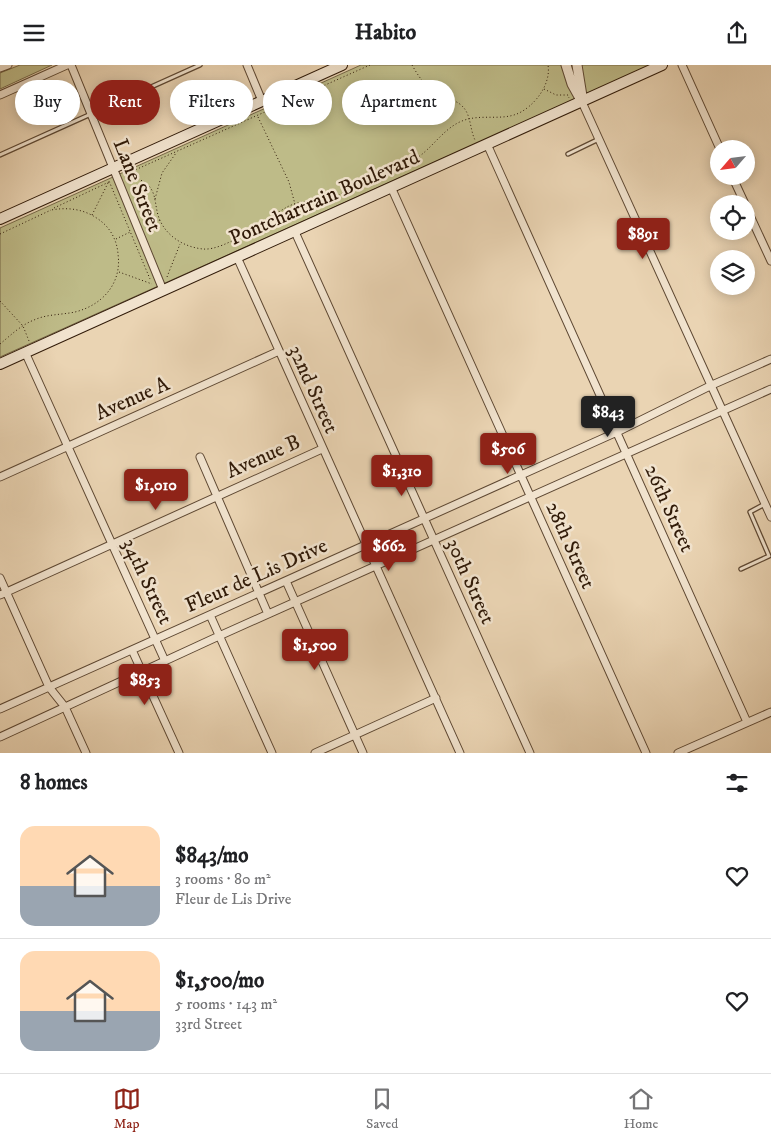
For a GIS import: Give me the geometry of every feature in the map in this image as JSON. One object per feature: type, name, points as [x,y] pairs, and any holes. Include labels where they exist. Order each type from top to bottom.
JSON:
[{"type":"main road","points":[[0,219],[342,65]]},
{"type":"main road","name":"Pontchartrain Boulevard","points":[[0,364],[662,65]]},
{"type":"street","points":[[0,68],[8,65]]},
{"type":"street","points":[[0,95],[68,65]]},
{"type":"street","name":"Lane Street","points":[[71,65],[90,112]]},
{"type":"street","points":[[247,65],[257,103]]},
{"type":"street","points":[[566,65],[578,104],[600,139],[771,517]]},
{"type":"street","points":[[577,65],[578,104]]},
{"type":"street","points":[[682,65],[716,140]]},
{"type":"street","name":"Lane Street","points":[[95,125],[162,290]]},
{"type":"street","name":"26th Street","points":[[483,146],[627,453],[747,723]]},
{"type":"street","name":"28th Street","points":[[391,187],[646,753]]},
{"type":"street","points":[[755,225],[771,261]]},
{"type":"street","name":"30th Street","points":[[298,230],[433,540],[530,753]]},
{"type":"street","name":"32nd Street","points":[[236,257],[460,753]]},
{"type":"street","name":"34th Street","points":[[28,351],[67,447],[165,661]]},
{"type":"street","name":"Avenue A","points":[[0,477],[278,351]]},
{"type":"street","name":"Fleur de Lis Drive","points":[[0,709],[617,432],[712,385],[771,359]]},
{"type":"street","name":"Fleur de Lis Drive","points":[[0,737],[219,636],[771,389]]},
{"type":"street","name":"Avenue B","points":[[3,593],[322,449]]},
{"type":"street","points":[[200,457],[268,614]]},
{"type":"street","points":[[0,578],[3,593],[50,687],[65,707],[86,753]]},
{"type":"street","points":[[286,581],[363,753]]},
{"type":"street","points":[[210,615],[272,753]]},
{"type":"street","points":[[132,649],[179,753]]},
{"type":"street","points":[[314,753],[436,698]]},
{"type":"street","points":[[678,753],[771,712]]},
{"type":"lane","points":[[160,83],[200,65]]},
{"type":"lane","points":[[0,155],[90,115]]},
{"type":"lane","points":[[568,154],[600,139]]},
{"type":"lane","points":[[741,569],[769,556],[750,512],[765,504]]},
{"type":"path","points":[[370,65],[126,174],[146,183],[152,191],[162,225],[181,243],[206,249],[226,245],[266,219],[295,204],[336,197],[348,190],[365,175],[412,161],[457,123],[468,119],[502,118],[515,115],[531,104],[543,89],[549,73],[548,65]]},
{"type":"path","points":[[412,65],[424,84],[433,91],[459,103],[466,110],[471,132],[483,146]]},
{"type":"path","points":[[543,89],[556,95],[568,95],[578,104]]},
{"type":"path","points":[[257,103],[258,116],[286,175],[295,204],[298,230]]},
{"type":"path","points":[[155,199],[162,173],[176,153]]},
{"type":"path","points":[[0,234],[109,181]]},
{"type":"path","points":[[92,215],[109,181]]},
{"type":"path","points":[[109,181],[152,284],[118,271]]},
{"type":"path","points":[[0,344],[22,325],[35,319],[74,312],[94,304],[104,297],[112,286],[118,271],[119,259],[115,239],[100,220],[76,209],[62,208],[51,210]]},
{"type":"path","points":[[166,278],[181,243]]},
{"type":"path","points":[[0,301],[22,325],[28,351]]},
{"type":"shaded area","points":[[20,65],[52,65],[20,80],[15,80],[15,82],[0,89],[0,73]]},
{"type":"shaded area","points":[[361,65],[651,65],[0,357],[0,228],[228,125],[253,125],[253,114],[263,109],[263,125],[332,125],[332,80],[328,80]]}]
